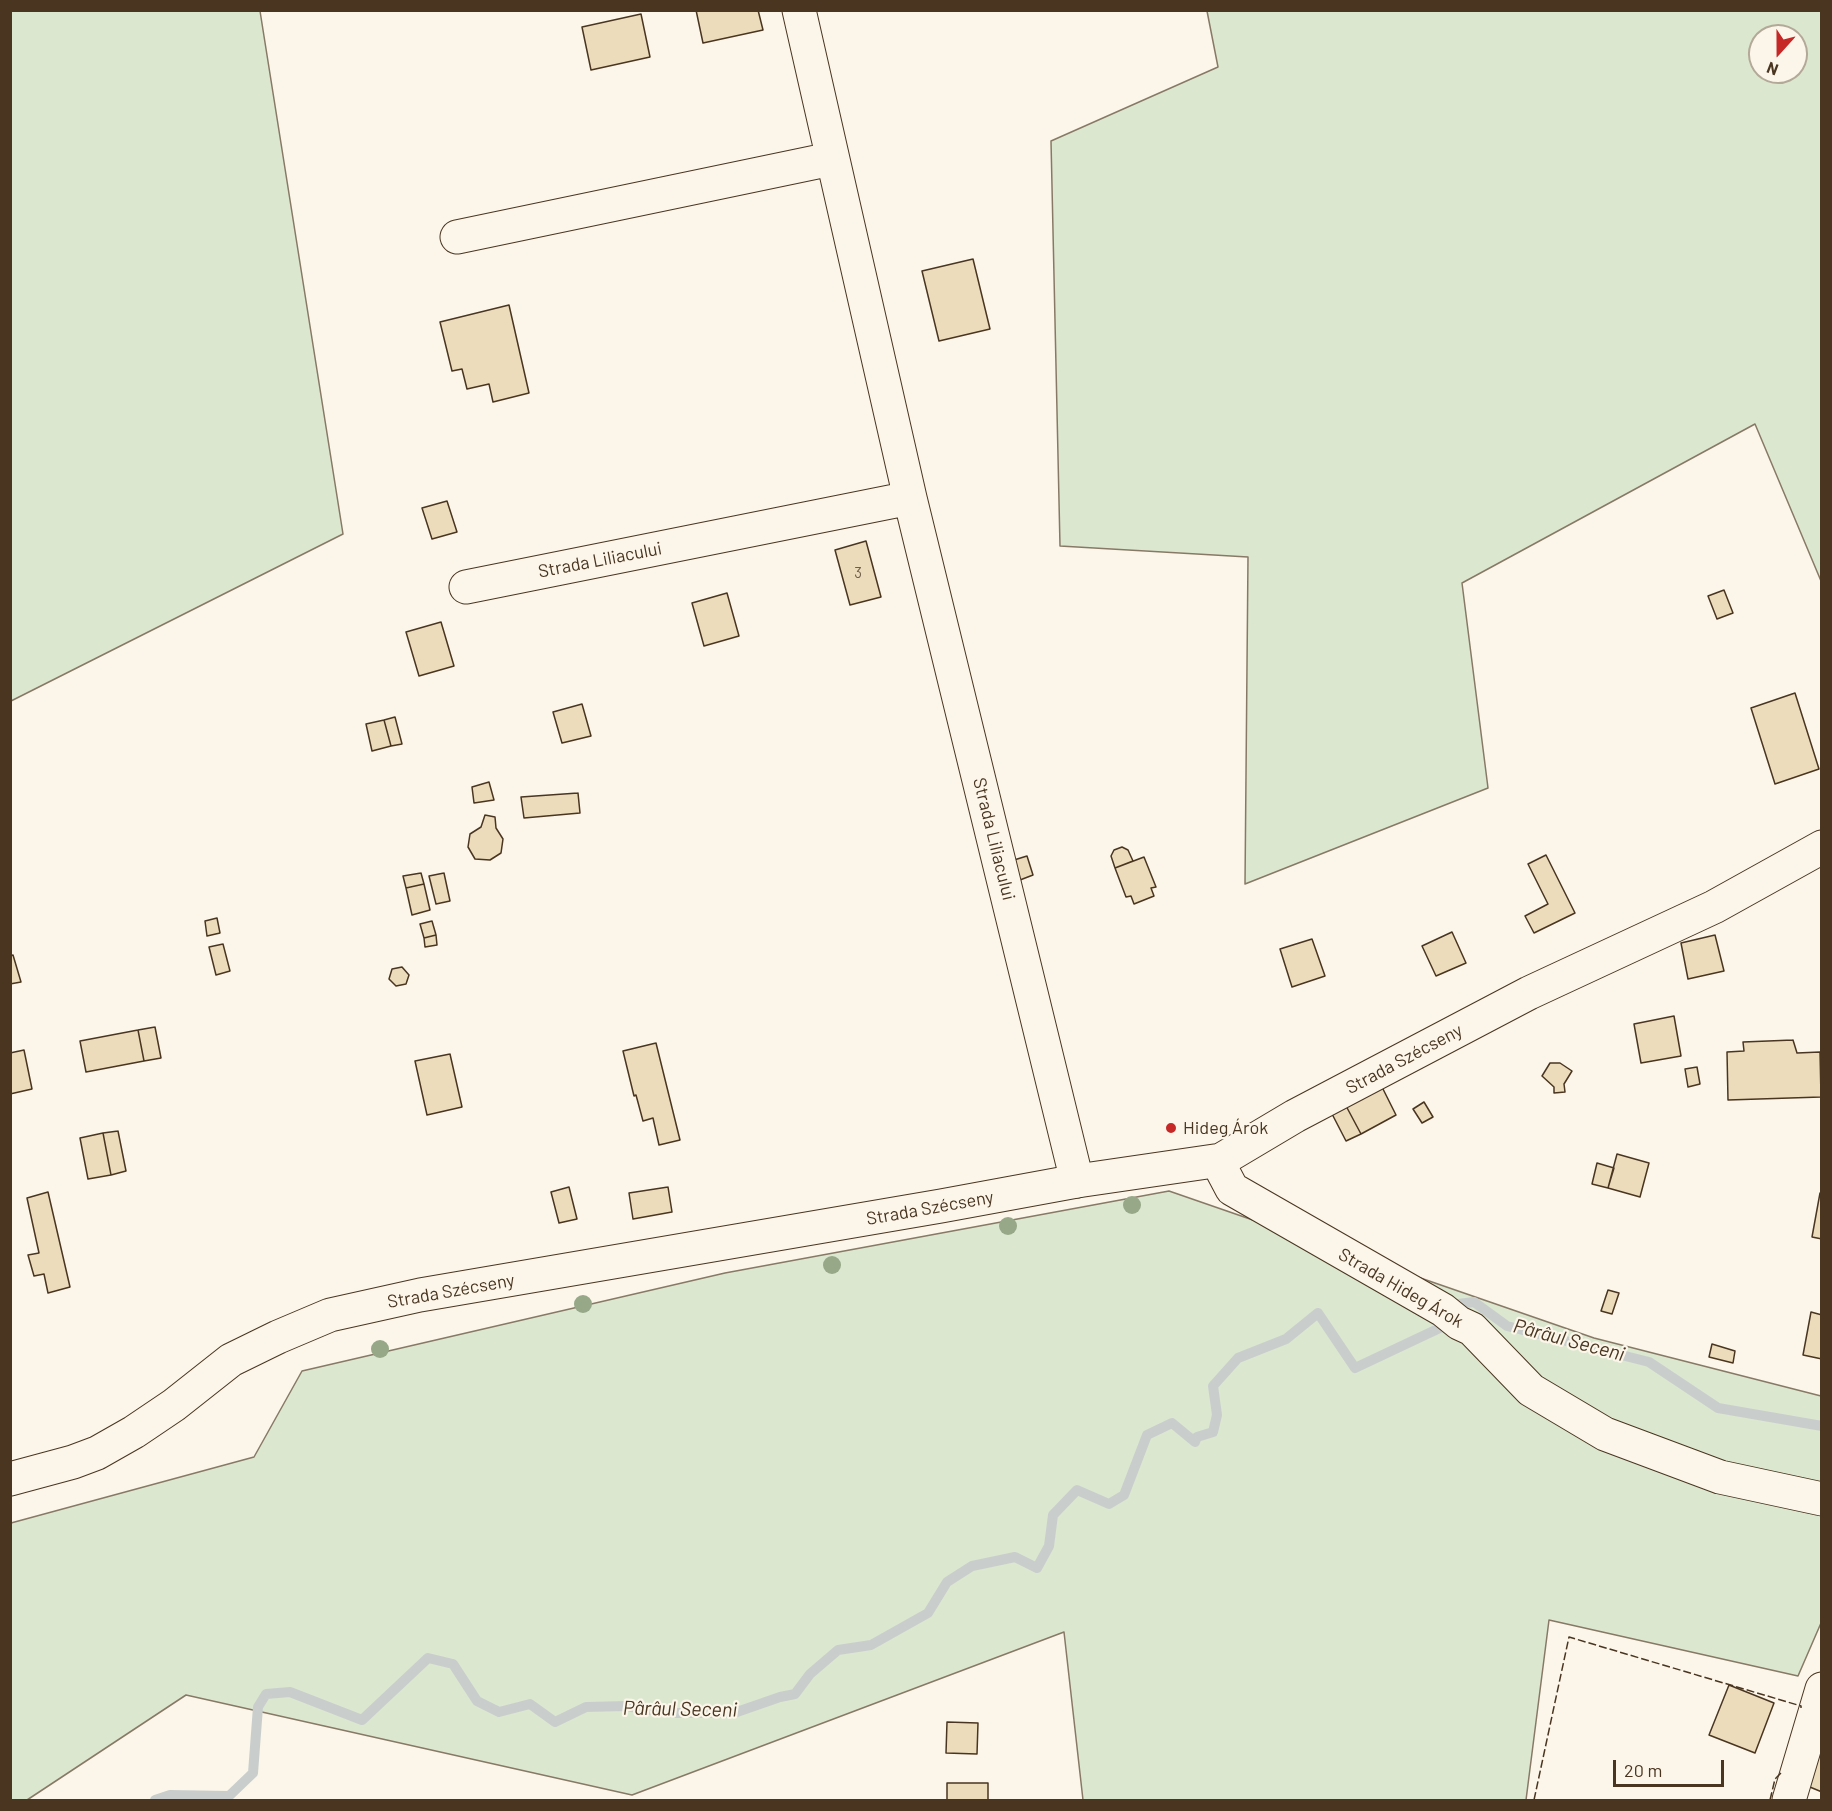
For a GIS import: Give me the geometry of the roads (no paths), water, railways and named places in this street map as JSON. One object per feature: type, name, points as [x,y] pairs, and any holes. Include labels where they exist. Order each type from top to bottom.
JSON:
[{"type":"street","name":"Strada Liliacului","points":[[799,10],[831,159],[910,498],[1077,1181]]},
{"type":"street","points":[[458,237],[831,159]]},
{"type":"street","name":"Strada Liliacului","points":[[466,586],[910,498]]},
{"type":"street","name":"Strada Szécseny","points":[[10,1479],[97,1453],[174,1405],[231,1360],[330,1315],[420,1295],[882,1217],[1077,1181],[1221,1160],[1295,1116],[1529,993],[1714,907],[1821,847]]},
{"type":"street","name":"Strada Hideg Árok","points":[[1221,1160],[1222,1172],[1232,1189],[1472,1329],[1531,1390],[1605,1434],[1720,1477],[1821,1499]]},
{"type":"street","points":[[1789,1800],[1821,1689]]},
{"type":"waterway","name":"Pârâul Seceni","points":[[155,1800],[170,1795],[229,1796],[253,1773],[258,1707],[266,1694],[290,1692],[362,1720],[428,1658],[453,1664],[477,1701],[499,1712],[530,1704],[555,1722],[586,1707],[625,1706],[671,1713],[734,1713],[795,1694],[810,1674],[838,1650],[871,1645],[928,1613],[947,1582],[972,1566],[1015,1557],[1037,1568],[1049,1546],[1053,1515],[1077,1490],[1109,1504],[1124,1495],[1147,1435],[1172,1423],[1195,1442],[1197,1437],[1213,1432],[1217,1415],[1213,1386],[1238,1358],[1286,1339],[1318,1313],[1355,1368],[1444,1326],[1458,1304],[1474,1302],[1507,1326],[1649,1362],[1718,1408],[1822,1426]]},
{"type":"place","name":"Hideg Árok","points":[[1171,1128]]}]
